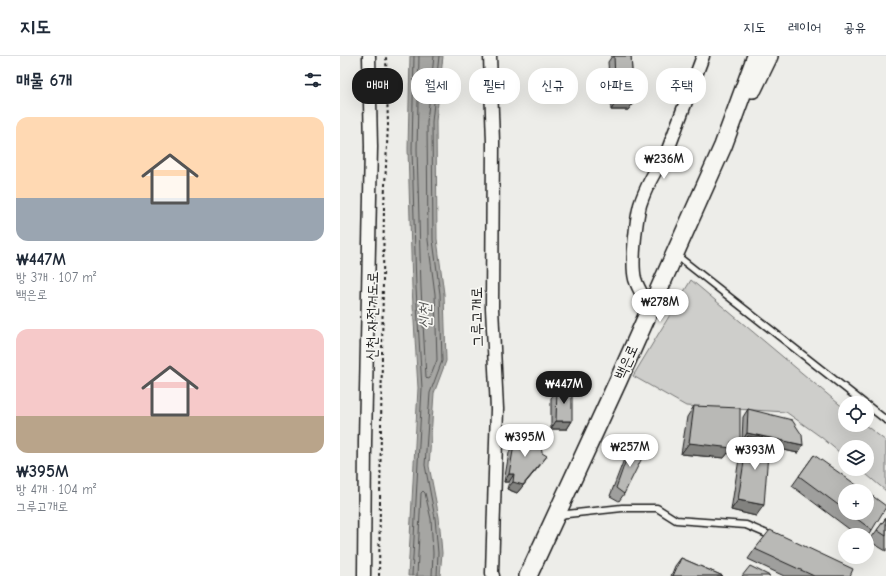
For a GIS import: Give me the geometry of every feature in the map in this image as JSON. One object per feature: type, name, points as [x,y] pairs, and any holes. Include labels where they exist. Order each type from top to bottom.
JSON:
[{"type":"main road","name":"백은로","points":[[528,576],[723,146],[756,56]]},
{"type":"main road","points":[[723,146],[769,56]]},
{"type":"street","points":[[364,576],[365,441],[371,147],[369,56]]},
{"type":"street","name":"그루고개로","points":[[490,56],[493,142],[492,308],[497,408],[493,576]]},
{"type":"street","points":[[650,309],[635,277],[634,251],[640,204],[656,167],[666,155],[703,56]]},
{"type":"lane","points":[[675,254],[855,396]]},
{"type":"lane","points":[[874,411],[886,420]]},
{"type":"lane","points":[[556,515],[622,508],[657,508],[676,520],[746,525],[780,540]]},
{"type":"path","name":"신천 자전거도로","points":[[379,576],[384,206],[388,125],[386,56]]},
{"type":"shaded area","points":[[691,280],[838,403],[838,432],[874,432],[886,441],[886,491],[868,476],[874,476],[874,440],[838,440],[838,451],[786,412],[686,406],[633,376]]},
{"type":"water","name":"신천","points":[[410,56],[443,56],[442,68],[411,68],[411,104],[438,104],[436,121],[437,239],[444,294],[446,361],[434,393],[429,466],[439,517],[442,553],[440,576],[408,576],[418,388],[412,288],[408,149]]},
{"type":"building","points":[[614,56],[631,56],[632,68],[615,68]]},
{"type":"building","points":[[572,389],[572,421],[556,421],[557,390]]},
{"type":"building","points":[[694,406],[740,408],[740,443],[731,442],[732,448],[689,443]]},
{"type":"building","points":[[748,409],[792,420],[802,435],[803,445],[747,433]]},
{"type":"building","points":[[521,428],[531,433],[528,441],[541,445],[542,453],[547,456],[523,485],[513,482],[514,474],[509,474],[514,445]]},
{"type":"building","points":[[748,436],[769,440],[764,505],[738,500]]},
{"type":"building","points":[[631,446],[646,450],[624,494],[616,488]]},
{"type":"building","points":[[814,455],[838,472],[838,476],[844,476],[855,484],[838,484],[838,505],[799,476]]},
{"type":"building","points":[[874,497],[886,507],[873,528],[869,528],[858,520],[874,520]]},
{"type":"building","points":[[886,518],[886,536],[877,530]]},
{"type":"building","points":[[770,530],[838,562],[838,564],[842,564],[853,569],[850,576],[814,576],[755,549]]},
{"type":"building","points":[[681,558],[723,576],[673,576]]},
{"type":"building","points":[[750,566],[770,576],[742,576]]}]
